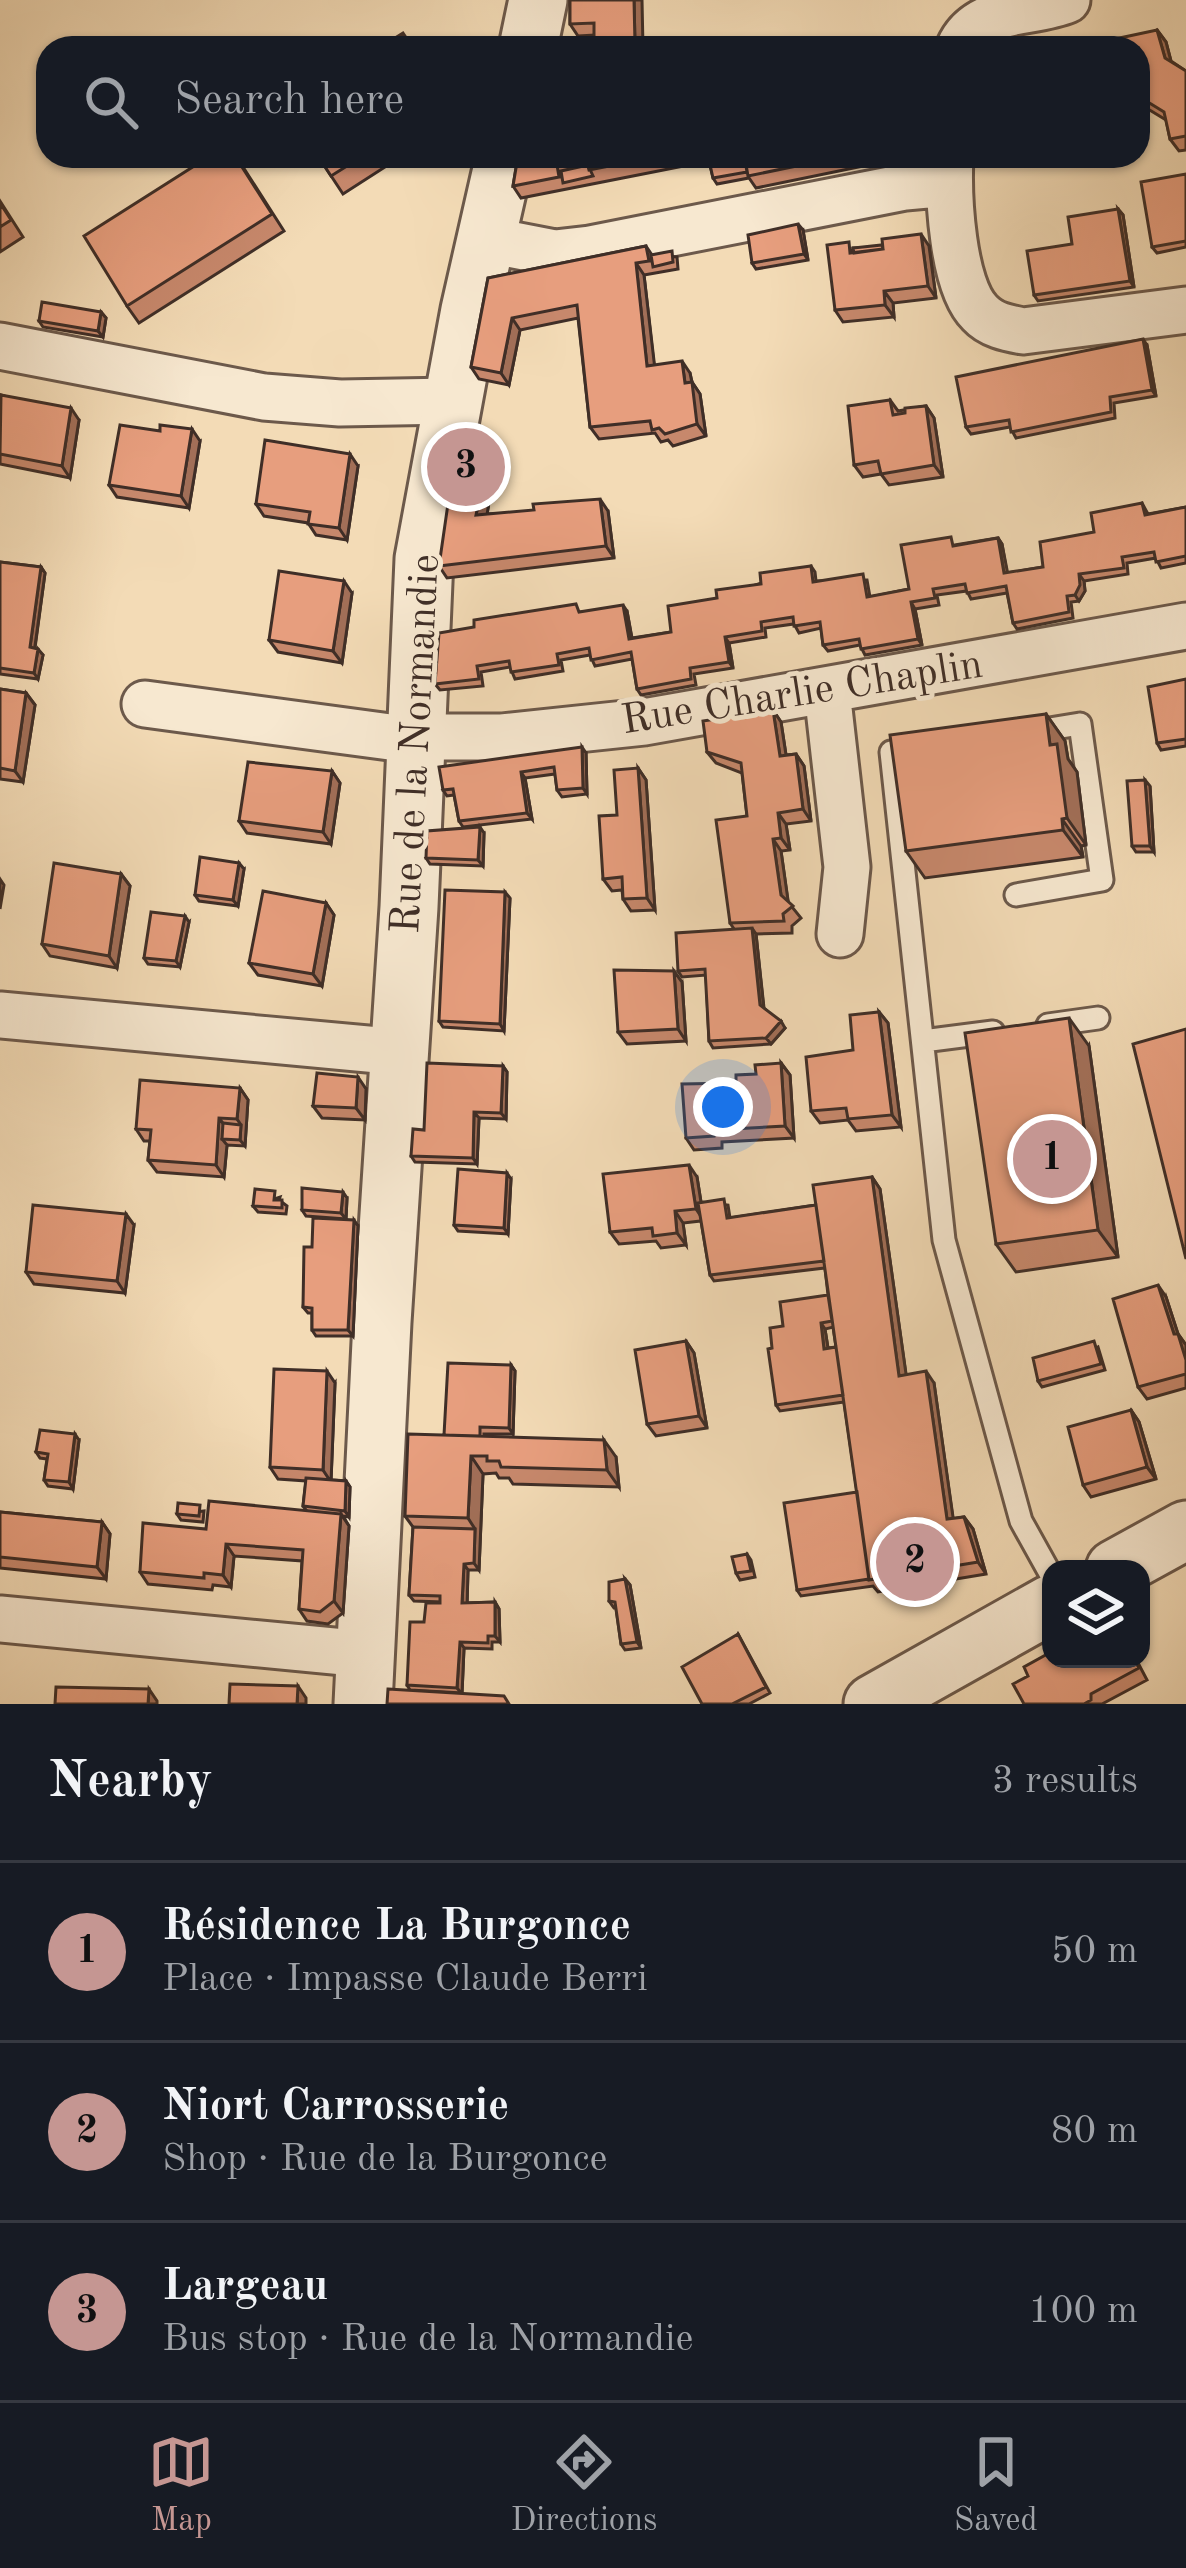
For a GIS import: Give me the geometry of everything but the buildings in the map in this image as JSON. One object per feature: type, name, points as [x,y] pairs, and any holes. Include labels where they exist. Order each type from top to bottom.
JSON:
[{"type":"street","points":[[530,36],[538,0]]},
{"type":"street","points":[[967,36],[988,18],[1067,0]]},
{"type":"street","name":"Rue de la Normandie","points":[[364,1679],[424,559],[452,401],[503,168]]},
{"type":"street","points":[[488,240],[555,253],[590,249],[905,187],[950,169],[962,281],[968,300],[983,317],[1023,331],[1186,310]]},
{"type":"street","points":[[0,346],[264,398],[340,403],[452,401]]},
{"type":"street","name":"Rue Charlie Chaplin","points":[[145,704],[415,738],[502,737],[644,722],[1186,626]]},
{"type":"street","points":[[827,692],[847,867],[840,934]]},
{"type":"street","points":[[0,1015],[400,1052]]},
{"type":"street","points":[[1132,1560],[1186,1531]]},
{"type":"street","points":[[873,1704],[1042,1609]]},
{"type":"street","points":[[0,1619],[364,1679]]},
{"type":"lane","points":[[1009,735],[1080,724],[1102,880],[1016,895]]},
{"type":"lane","points":[[938,745],[891,752],[944,1240],[1021,1521],[1043,1560]]},
{"type":"lane","points":[[922,1041],[1099,1018]]},
{"type":"place","name":"Largeau","points":[[466,467]]},
{"type":"place","name":"Résidence La Burgonce","points":[[1052,1159]]},
{"type":"place","name":"Niort Carrosserie","points":[[915,1562]]}]
